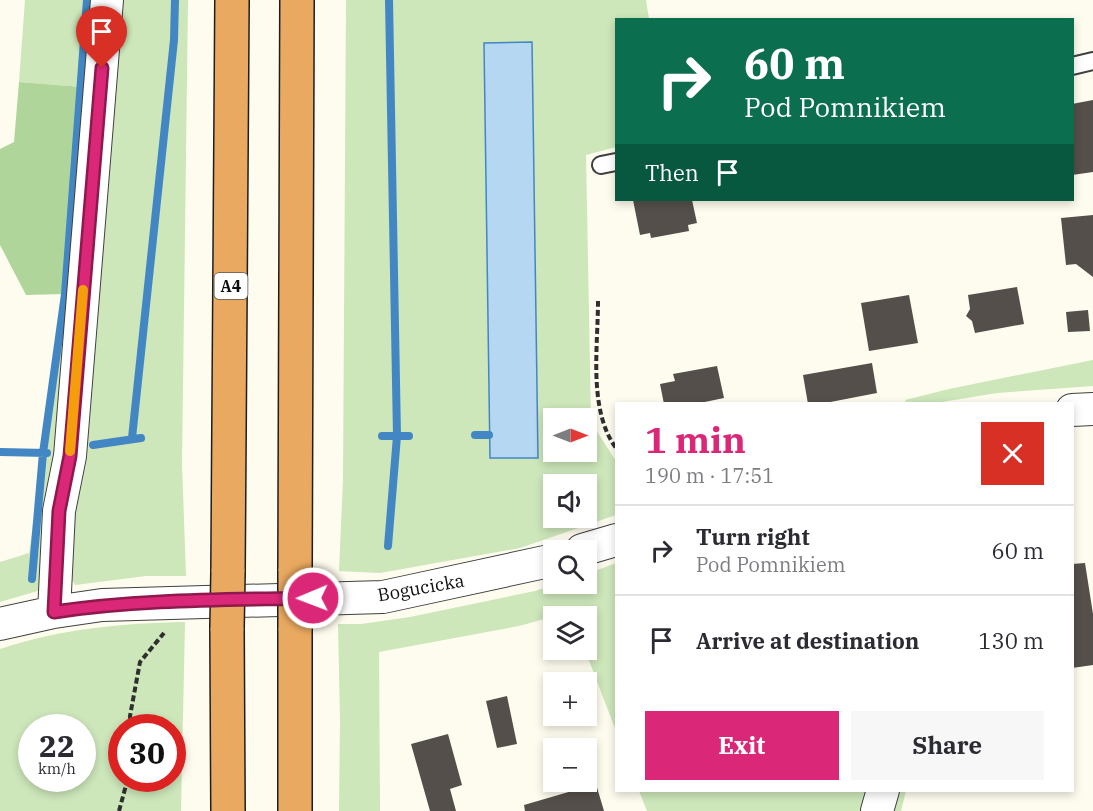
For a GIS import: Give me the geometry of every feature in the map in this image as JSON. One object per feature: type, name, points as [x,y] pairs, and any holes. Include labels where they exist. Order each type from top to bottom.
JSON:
[{"type":"highway","name":"A4","points":[[228,811],[227,628],[232,0]]},
{"type":"highway","points":[[294,811],[297,0]]},
{"type":"street","points":[[54,612],[59,511],[70,456],[107,0]]},
{"type":"street","points":[[1074,410],[1093,409]]},
{"type":"street","points":[[597,546],[615,540]]},
{"type":"street","name":"Bogucicka","points":[[0,624],[102,604],[383,597],[543,562]]},
{"type":"street","points":[[877,811],[882,792]]},
{"type":"lane","points":[[1074,66],[1093,61]]},
{"type":"path","points":[[597,301],[597,401],[603,425],[615,446]]},
{"type":"path","points":[[130,714],[140,662],[169,627]]},
{"type":"path","points":[[119,811],[124,792]]},
{"type":"green space","points":[[25,0],[99,0],[59,459],[41,590],[0,602],[0,562],[29,553],[65,294],[82,87],[19,82]]},
{"type":"green space","points":[[120,0],[188,0],[182,464],[186,576],[146,576],[75,585],[70,576],[84,387]]},
{"type":"green space","points":[[346,0],[646,0],[649,18],[615,18],[615,147],[586,155],[591,408],[543,408],[543,462],[597,462],[597,431],[615,459],[615,515],[597,522],[597,474],[543,474],[543,528],[578,528],[520,548],[380,573],[339,571],[343,480]],"holes":[[[532,42],[538,457],[490,458],[484,43]]]},
{"type":"green space","points":[[19,82],[82,87],[65,294],[26,295],[0,245],[0,149],[14,142]]},
{"type":"green space","points":[[1093,360],[1093,386],[997,393],[942,402],[906,402],[905,400]]},
{"type":"green space","points":[[615,563],[615,728],[597,681],[597,672],[593,672],[589,660],[597,660],[597,606],[543,606],[543,619],[379,652],[380,811],[339,811],[338,624],[361,624],[410,617],[543,588],[543,594],[597,594],[597,570]]},
{"type":"green space","points":[[185,622],[183,714],[108,714],[108,792],[181,792],[181,811],[0,811],[0,649],[45,636],[115,626]]},
{"type":"green space","points":[[639,792],[869,792],[865,811],[647,811]]},
{"type":"green space","points":[[891,792],[906,792],[901,811],[890,811]]},
{"type":"water","points":[[532,42],[538,458],[490,458],[484,43]]},
{"type":"building","points":[[1093,100],[1093,172],[1074,175],[1074,104]]},
{"type":"building","points":[[633,201],[692,201],[697,223],[688,225],[689,231],[651,238],[650,233],[640,235]]},
{"type":"building","points":[[1093,215],[1093,277],[1076,264],[1066,265],[1061,218]]},
{"type":"building","points":[[1017,287],[1024,324],[975,333],[972,321],[966,316],[970,309],[968,295]]},
{"type":"building","points":[[909,295],[918,343],[869,351],[861,303]]},
{"type":"building","points":[[1088,310],[1090,331],[1068,332],[1066,312]]},
{"type":"building","points":[[872,363],[877,393],[830,402],[808,402],[803,375]]},
{"type":"building","points":[[717,366],[724,398],[705,402],[664,402],[660,384],[675,381],[673,374]]},
{"type":"building","points":[[1085,563],[1093,614],[1093,665],[1074,668],[1074,564]]},
{"type":"building","points":[[507,696],[517,744],[497,748],[486,701]]},
{"type":"building","points":[[448,734],[462,785],[450,789],[456,811],[430,811],[411,744]]},
{"type":"building","points":[[597,787],[604,811],[525,811],[524,805],[569,792],[597,792]]},
{"type":"waterway","points":[[32,579],[43,453],[65,294],[87,0]]},
{"type":"waterway","points":[[132,438],[174,40],[175,0]]},
{"type":"waterway","points":[[388,546],[397,436],[389,0]]},
{"type":"waterway","points":[[475,435],[489,435]]},
{"type":"waterway","points":[[382,436],[409,436]]},
{"type":"waterway","points":[[93,445],[141,438]]},
{"type":"waterway","points":[[0,452],[47,453]]},
{"type":"slow traffic","points":[[70,451],[83,290]]},
{"type":"route","points":[[102,68],[70,456],[59,511],[54,612],[102,604],[313,598]]}]
